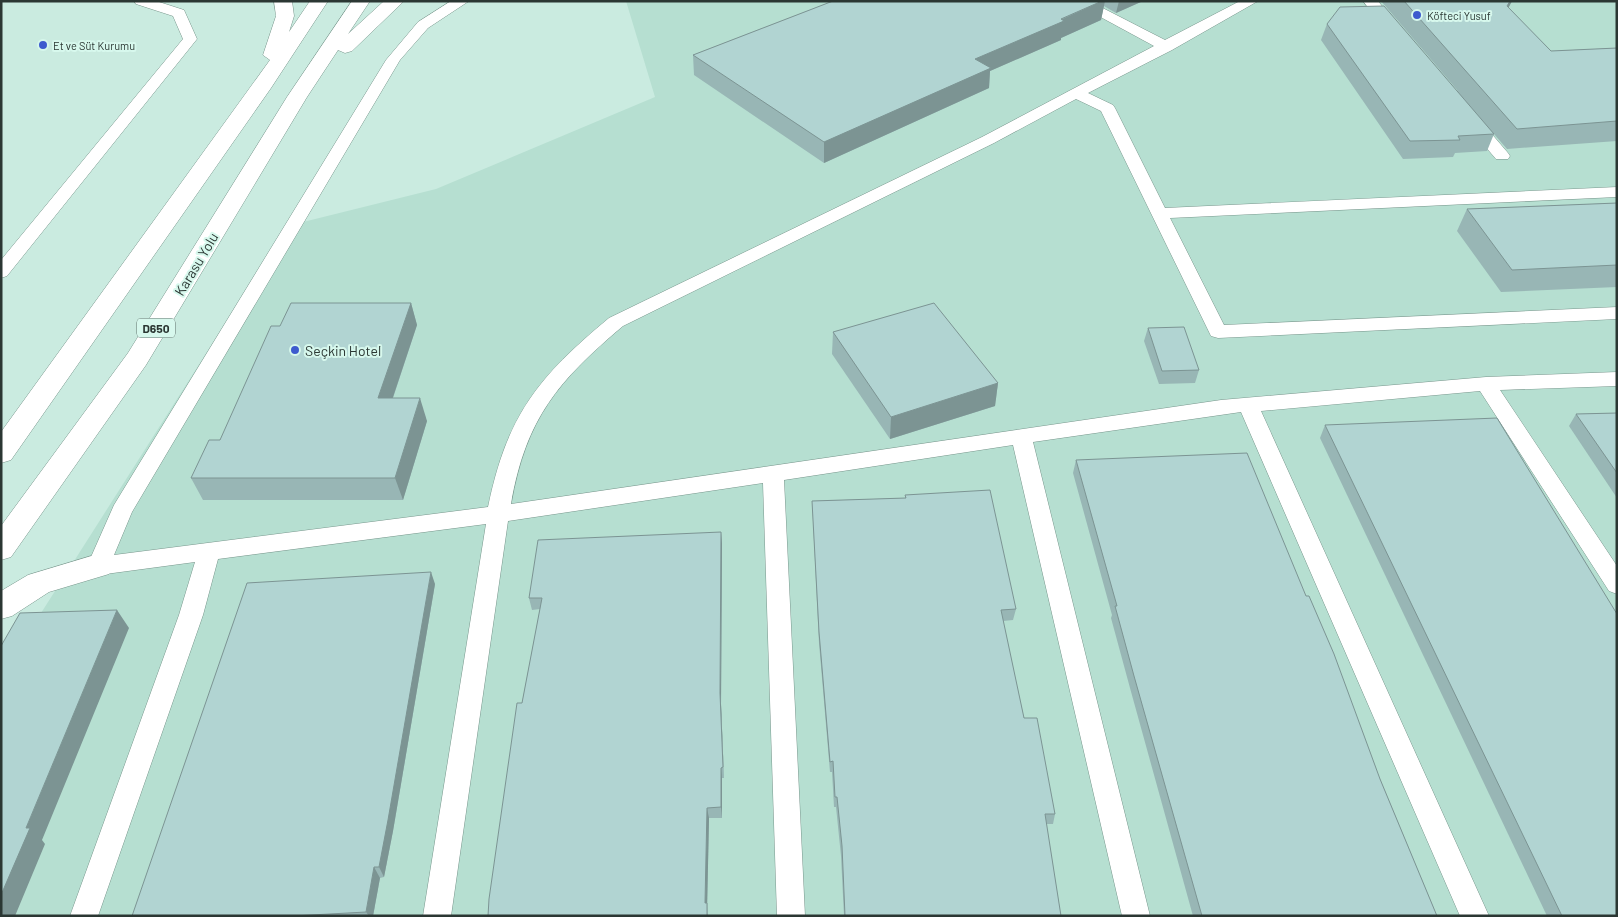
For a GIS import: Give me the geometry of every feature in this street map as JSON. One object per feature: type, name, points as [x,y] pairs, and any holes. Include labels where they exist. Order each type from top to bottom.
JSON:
[{"type":"highway","points":[[264,84],[282,31],[285,16],[283,1]]},
{"type":"highway","points":[[1,453],[264,84],[319,1]]},
{"type":"highway","name":"D650","points":[[297,97],[361,1]]},
{"type":"highway","name":"D650","points":[[297,97],[357,34],[395,1]]},
{"type":"highway","name":"Karasu Yolu","points":[[1,549],[137,359],[297,97]]},
{"type":"highway","points":[[1,607],[39,583],[98,566]]},
{"type":"lane","points":[[1,272],[190,39],[179,13],[141,1]]},
{"type":"lane","points":[[98,566],[122,511],[393,60],[407,39],[422,23],[462,1]]},
{"type":"lane","points":[[1078,1],[1167,47]]},
{"type":"lane","points":[[437,916],[498,514],[508,463],[524,423],[546,386],[579,352],[616,322],[1077,94],[1251,1]]},
{"type":"lane","points":[[1370,1],[1401,38]]},
{"type":"lane","points":[[1077,94],[1107,108],[1218,332],[1617,313]]},
{"type":"lane","points":[[1464,111],[1502,156]]},
{"type":"lane","points":[[1159,213],[1617,192]]},
{"type":"lane","points":[[98,566],[498,514],[1248,405],[1486,384],[1617,379]]},
{"type":"lane","points":[[1486,384],[1617,585]]},
{"type":"lane","points":[[1248,405],[1476,916]]},
{"type":"lane","points":[[1021,437],[1136,916]]},
{"type":"lane","points":[[773,474],[791,916]]},
{"type":"lane","points":[[84,916],[188,624],[209,552]]},
{"type":"shaded area","points":[[626,1],[1617,1],[1617,916],[1,916],[1,676],[287,226],[436,189],[655,97]]},
{"type":"building","points":[[833,1],[1102,1],[1061,19],[1064,21],[975,59],[991,68],[824,142],[693,55]]},
{"type":"building","points":[[1404,1],[1510,1],[1507,6],[1551,51],[1617,48],[1617,121],[1517,129]]},
{"type":"building","points":[[1384,6],[1494,134],[1458,136],[1460,140],[1410,141],[1327,24],[1340,7]]},
{"type":"building","points":[[1617,203],[1617,265],[1512,270],[1467,209]]},
{"type":"building","points":[[291,303],[411,303],[378,398],[420,398],[395,478],[191,478],[209,440],[220,440],[271,326],[280,326]]},
{"type":"building","points":[[934,303],[998,383],[891,417],[833,332]]},
{"type":"building","points":[[1184,327],[1199,370],[1162,371],[1148,328]]},
{"type":"building","points":[[1617,413],[1617,473],[1576,414]]},
{"type":"building","points":[[1497,418],[1617,614],[1617,916],[1562,916],[1325,425]]},
{"type":"building","points":[[1247,453],[1306,596],[1309,596],[1334,654],[1380,779],[1437,916],[1202,916],[1134,676],[1115,606],[1117,606],[1076,460]]},
{"type":"building","points":[[990,490],[1016,609],[1001,610],[1024,718],[1037,718],[1055,814],[1045,814],[1061,916],[845,916],[842,846],[837,797],[835,797],[833,761],[830,762],[819,632],[812,501],[906,498],[905,495]]},
{"type":"building","points":[[721,532],[720,693],[723,767],[721,768],[721,807],[707,808],[705,903],[707,903],[707,916],[488,916],[517,703],[522,703],[542,598],[529,598],[538,540]]},
{"type":"building","points":[[431,572],[388,820],[379,867],[374,867],[366,912],[293,916],[132,916],[247,583]]},
{"type":"building","points":[[117,610],[26,828],[30,828],[1,895],[1,646],[20,613]]},
{"type":"place","name":"Köfteci Yusuf","points":[[1417,15]]},
{"type":"place","name":"Et ve Süt Kurumu","points":[[43,45]]},
{"type":"place","name":"Seçkin Hotel","points":[[295,350]]}]
